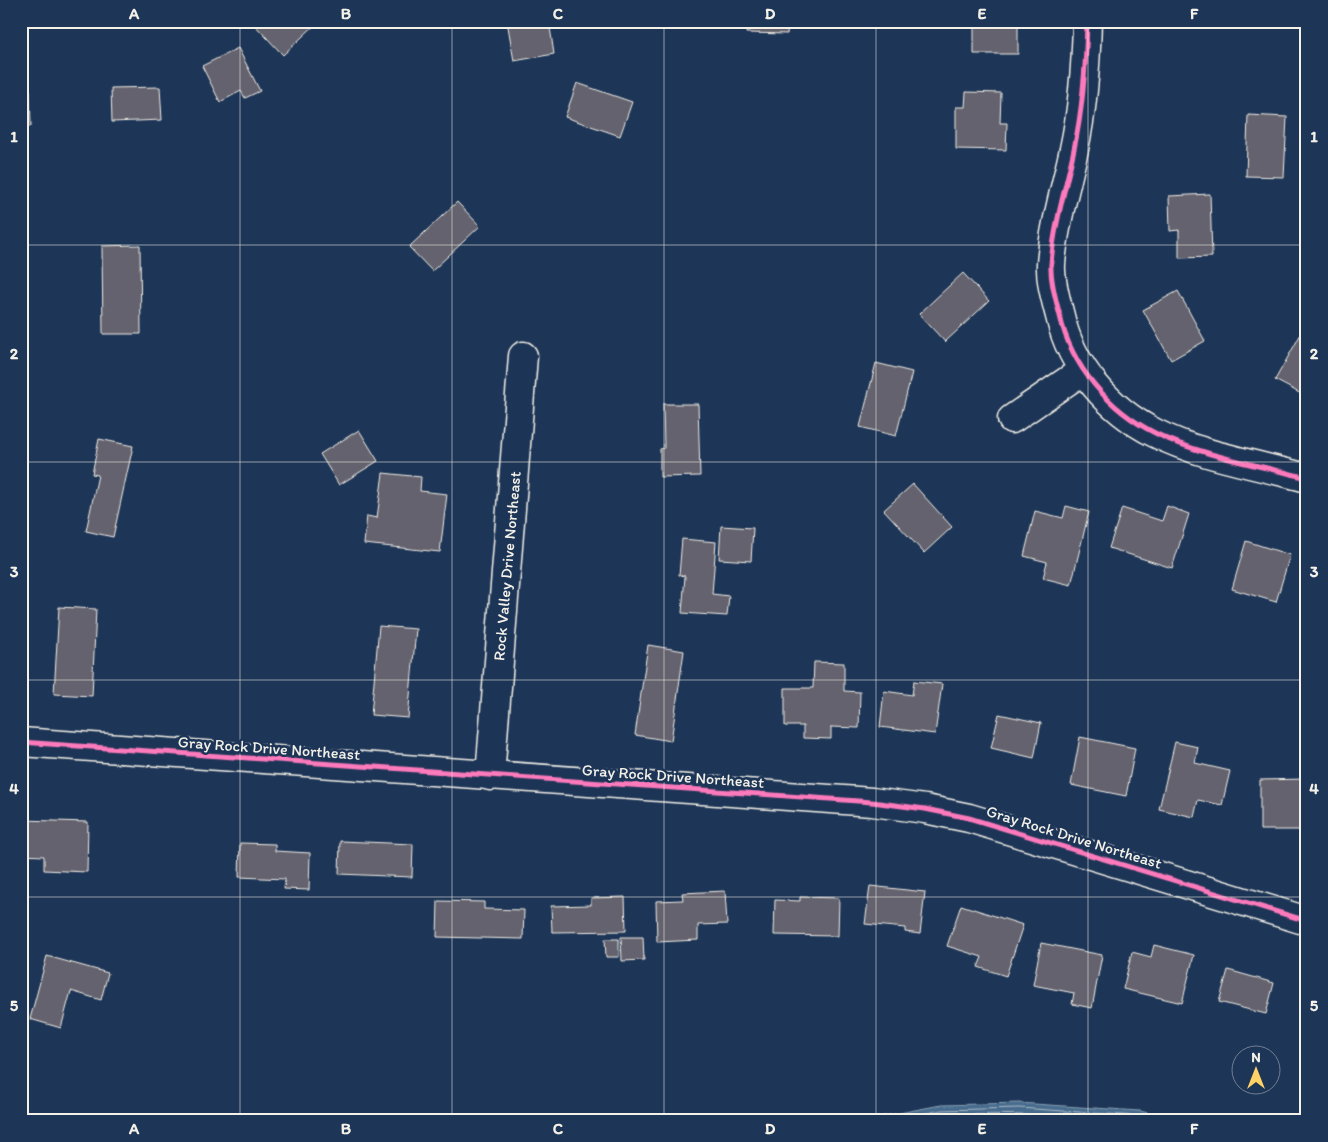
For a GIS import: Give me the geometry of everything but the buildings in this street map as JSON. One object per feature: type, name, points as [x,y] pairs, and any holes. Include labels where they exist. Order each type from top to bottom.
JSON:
[{"type":"street","points":[[1087,21],[1082,103],[1075,147],[1056,227],[1051,266],[1055,298],[1064,334],[1082,371],[1108,398],[1153,432],[1178,443],[1307,478]]},
{"type":"street","name":"Rock Valley Drive Northeast","points":[[490,776],[523,356]]},
{"type":"street","points":[[1012,419],[1082,371]]},
{"type":"street","name":"Gray Rock Drive Northeast","points":[[21,742],[862,802],[925,809],[969,818],[1307,921]]},
{"type":"water","points":[[1019,1103],[1140,1111],[1164,1117],[1166,1121],[857,1121],[941,1105]]},
{"type":"waterway","points":[[21,1117],[25,1121]]},
{"type":"cycle path","points":[[1087,21],[1085,70],[1080,118],[1057,220],[1051,264],[1051,277],[1055,297],[1065,334],[1073,352],[1094,385],[1108,399],[1122,412],[1155,433],[1172,441],[1229,459],[1307,478]]},
{"type":"cycle path","points":[[21,742],[872,802],[925,809],[969,818],[1307,921]]}]
